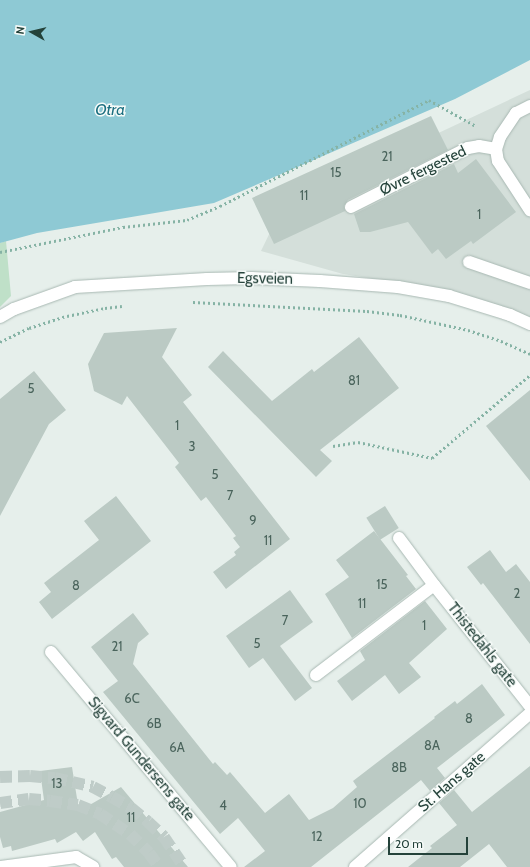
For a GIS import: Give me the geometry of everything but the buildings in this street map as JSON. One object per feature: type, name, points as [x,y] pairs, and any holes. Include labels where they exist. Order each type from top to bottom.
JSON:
[{"type":"street","points":[[530,106],[516,113],[500,137],[496,149],[498,161],[530,210]]},
{"type":"street","name":"Øvre fergested","points":[[351,206],[468,148],[479,146],[496,149]]},
{"type":"street","points":[[469,262],[530,283]]},
{"type":"street","name":"Egsveien","points":[[0,316],[14,309],[75,287],[251,278],[320,281],[398,287],[449,296],[510,315],[530,324]]},
{"type":"street","name":"Thistedahls gate","points":[[399,538],[434,585],[530,706]]},
{"type":"street","points":[[316,675],[434,585]]},
{"type":"street","name":"Sigvard Gundersens gate","points":[[51,652],[231,867]]},
{"type":"street","name":"St. Hans gate","points":[[355,867],[530,713]]},
{"type":"street","points":[[0,867],[76,857],[93,867]]},
{"type":"path","points":[[0,252],[122,227],[188,220],[220,206],[429,100],[472,124],[500,137]]},
{"type":"path","points":[[191,302],[367,311],[400,315],[468,330],[502,341],[530,354]]},
{"type":"path","points":[[0,342],[29,328],[67,316],[105,308],[128,306]]},
{"type":"path","points":[[334,446],[358,442],[432,458],[530,375]]},
{"type":"shaded area","points":[[530,90],[530,326],[449,291],[343,274],[261,251],[288,195],[432,136]]},
{"type":"green space","points":[[6,241],[11,296],[0,307],[0,243]]},
{"type":"water","name":"Otra","points":[[0,0],[530,0],[530,60],[455,99],[214,203],[37,233],[0,243]]},
{"type":"tunnel","points":[[0,777],[30,776],[55,778],[93,787],[131,808],[148,822],[164,837],[184,867]]},
{"type":"tunnel","points":[[0,803],[29,799],[78,805],[100,814],[130,834],[149,853],[159,867]]}]
